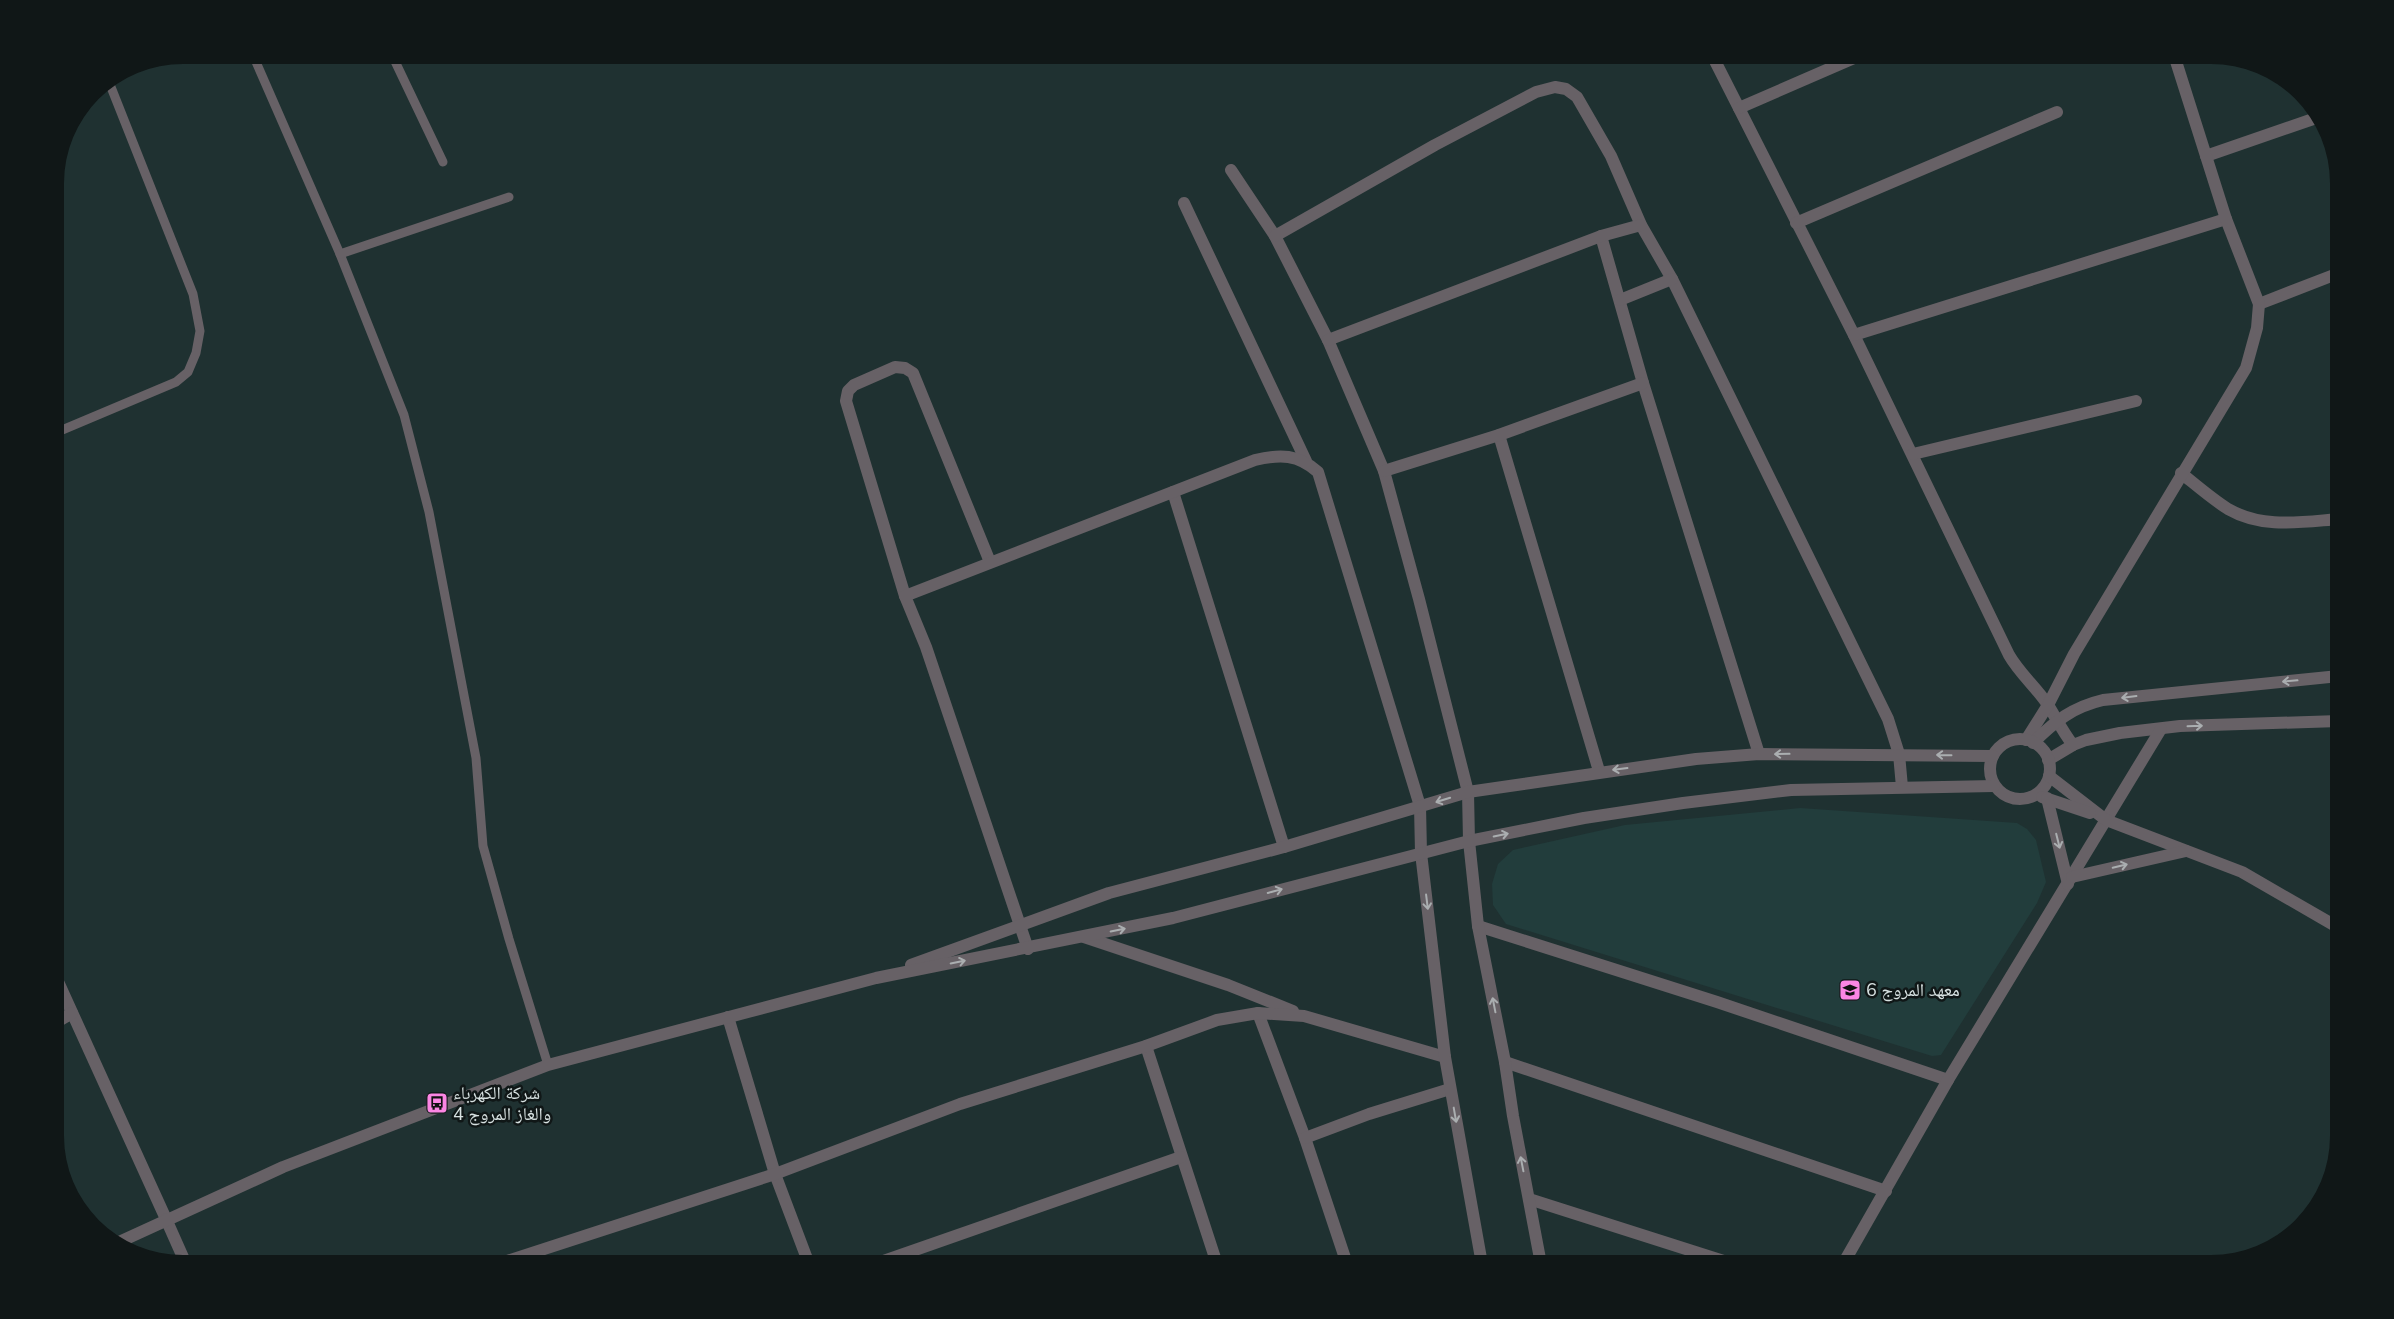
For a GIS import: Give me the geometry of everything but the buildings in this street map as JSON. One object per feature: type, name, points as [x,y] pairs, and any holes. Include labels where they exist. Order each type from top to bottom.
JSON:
[{"type":"street","points":[[1717,64],[1854,335],[2017,669],[2048,705],[2055,721],[2073,745]]},
{"type":"street","points":[[1739,108],[1840,64]]},
{"type":"street","points":[[2030,741],[2074,654],[2181,473],[2246,368],[2253,348],[2259,304],[2226,219],[2177,64]]},
{"type":"street","points":[[1275,236],[1435,145],[1536,92],[1555,87],[1566,89],[1577,97],[1611,156],[1641,225],[1672,279],[1888,719],[1899,754],[1902,787]]},
{"type":"street","points":[[1796,223],[2057,112]]},
{"type":"street","points":[[2206,156],[2312,120]]},
{"type":"street","points":[[1231,170],[1275,236],[1328,340],[1384,471],[1468,792],[1469,841],[1478,926],[1505,1062],[1513,1116],[1539,1255]]},
{"type":"street","points":[[1184,203],[1306,461],[1318,472],[1420,806],[1421,853],[1445,1057],[1480,1255]]},
{"type":"street","points":[[1854,335],[2226,219]]},
{"type":"street","points":[[1328,340],[1601,236],[1641,225]]},
{"type":"street","points":[[1601,236],[1643,383],[1759,754]]},
{"type":"street","points":[[2259,304],[2330,276]]},
{"type":"street","points":[[1620,300],[1672,279]]},
{"type":"street","points":[[990,562],[913,373],[905,368],[895,367],[854,386],[848,391],[846,401],[905,596],[926,647],[1028,949]]},
{"type":"street","points":[[1384,471],[1499,436],[1643,383]]},
{"type":"street","points":[[1913,454],[2136,401]]},
{"type":"street","points":[[1499,436],[1599,772]]},
{"type":"street","points":[[905,596],[1255,460],[1272,456],[1306,461]]},
{"type":"street","points":[[2181,473],[2227,508],[2245,517],[2264,522],[2285,524],[2330,520]]},
{"type":"street","points":[[1173,492],[1284,847]]},
{"type":"street","points":[[2030,741],[2072,710],[2103,700],[2330,677]]},
{"type":"street","points":[[2048,760],[2073,745],[2101,736],[2161,729],[2330,720]]},
{"type":"street","points":[[1849,1255],[1948,1080],[2070,881],[2103,818],[2161,729]]},
{"type":"street","points":[[2070,881],[2041,796],[2049,776],[2048,760],[2040,747],[2030,741],[2018,740],[2003,744],[1993,756],[1990,771],[1994,786],[1999,792],[2014,799],[2041,796],[2242,872],[2330,923]]},
{"type":"street","points":[[876,978],[1109,893],[1284,847],[1468,792],[1696,759],[1759,754],[1993,756]]},
{"type":"street","points":[[2049,776],[2103,818]]},
{"type":"street","points":[[124,1239],[166,1219],[354,1139],[548,1065],[876,978],[1084,938],[1173,918],[1469,841],[1584,818],[1682,803],[1791,790],[1994,786]]},
{"type":"street","points":[[2070,881],[2186,851]]},
{"type":"street","points":[[1478,926],[1948,1080]]},
{"type":"street","points":[[1084,938],[1228,984],[1304,1016],[1445,1057]]},
{"type":"street","points":[[64,996],[182,1255]]},
{"type":"street","points":[[64,1018],[72,1014]]},
{"type":"street","points":[[526,1255],[774,1174],[960,1104],[1146,1046],[1218,1020],[1258,1014],[1304,1016]]},
{"type":"street","points":[[1258,1014],[1345,1255]]},
{"type":"street","points":[[728,1018],[774,1174],[806,1255]]},
{"type":"street","points":[[1146,1046],[1214,1255]]},
{"type":"street","points":[[1505,1062],[1886,1191]]},
{"type":"street","points":[[1304,1138],[1369,1114],[1450,1089]]},
{"type":"street","points":[[901,1255],[1181,1157]]},
{"type":"street","points":[[1529,1199],[1705,1255]]},
{"type":"lane","points":[[256,64],[340,254],[404,415],[429,512],[472,739],[483,846],[509,939],[548,1065]]},
{"type":"lane","points":[[396,64],[443,162]]},
{"type":"lane","points":[[64,429],[176,382],[188,372],[196,353],[200,331],[193,294],[111,88]]},
{"type":"lane","points":[[340,254],[509,197]]},
{"type":"shaded area","name":"معهد المروج 6","points":[[1800,808],[2017,823],[2027,829],[2036,840],[2046,882],[2037,903],[1941,1055],[1932,1056],[1506,924],[1493,905],[1492,884],[1498,864],[1513,850],[1625,825]]},
{"type":"place","name":"معهد المروج 6","points":[[1850,990]]},
{"type":"place","name":"شركة الكهرباء والغاز المروج 4","points":[[437,1103]]}]
